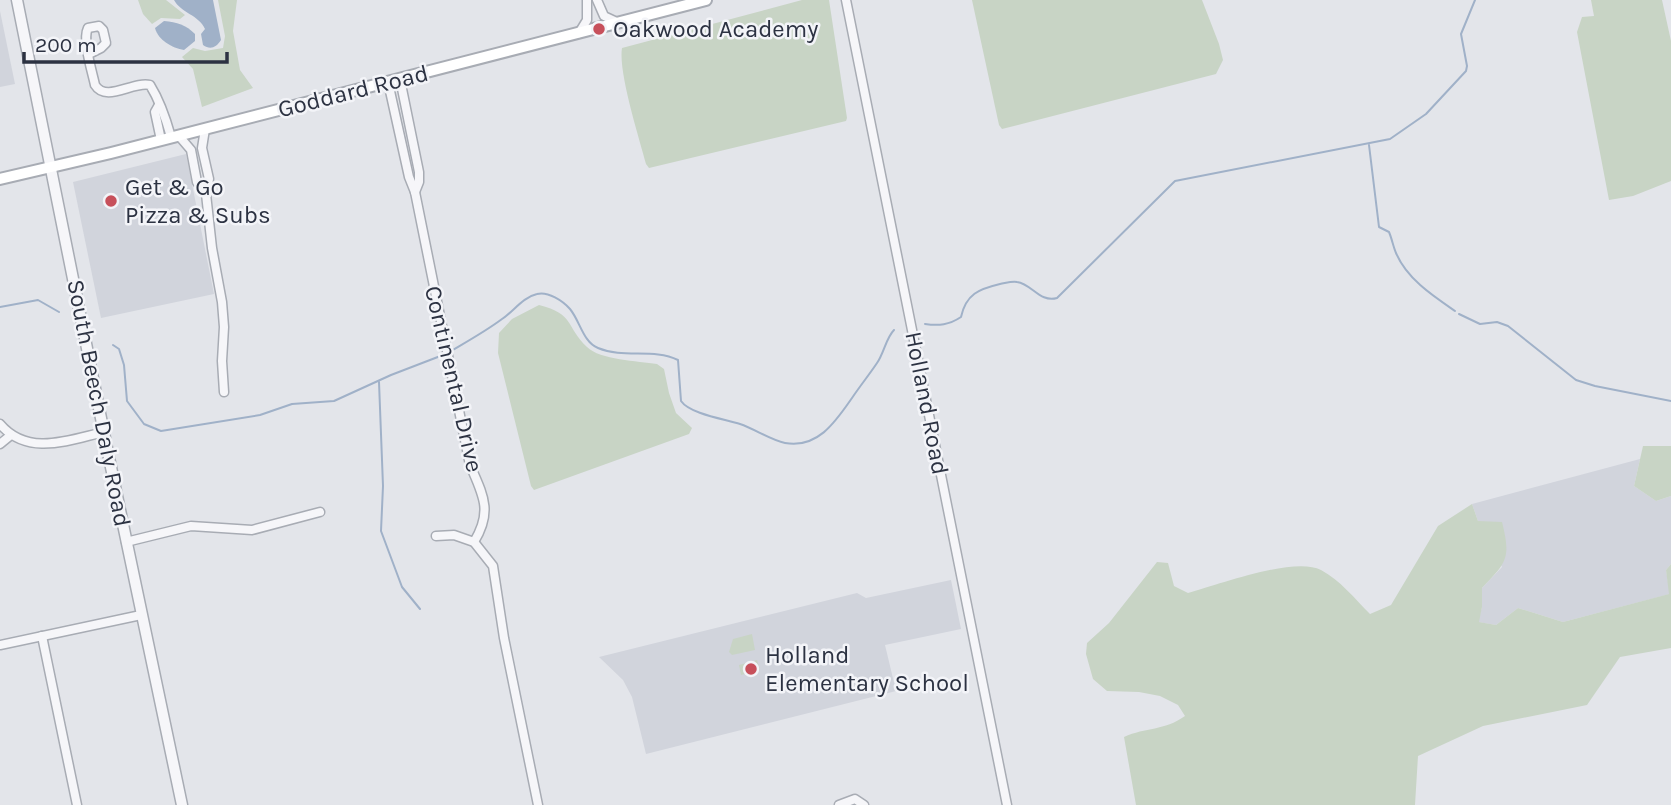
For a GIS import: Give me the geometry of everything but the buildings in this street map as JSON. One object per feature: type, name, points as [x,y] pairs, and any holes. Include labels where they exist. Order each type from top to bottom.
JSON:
[{"type":"main road","name":"Goddard Road","points":[[0,179],[706,0]]},
{"type":"street","name":"South Beech Daly Road","points":[[18,0],[126,542],[182,805]]},
{"type":"street","points":[[579,33],[587,20],[587,0]]},
{"type":"street","points":[[597,0],[604,16],[619,23]]},
{"type":"street","name":"Holland Road","points":[[846,0],[1007,805]]},
{"type":"street","points":[[89,54],[94,85],[100,91],[108,93],[147,83],[153,88],[159,105],[155,112],[170,138],[191,150],[197,182],[206,194]]},
{"type":"street","name":"Continental Drive","points":[[400,79],[419,172],[415,192]]},
{"type":"street","name":"Continental Drive","points":[[388,82],[409,177],[415,192],[470,465],[486,506],[484,523],[474,542]]},
{"type":"street","points":[[205,129],[202,148],[208,179],[206,194],[224,327],[224,392]]},
{"type":"street","points":[[0,424],[11,435],[26,442],[44,444],[104,432]]},
{"type":"street","points":[[0,444],[11,435]]},
{"type":"street","points":[[126,542],[191,526],[252,530],[320,512]]},
{"type":"street","points":[[436,536],[454,535],[474,542],[489,558],[495,573],[499,615],[538,805]]},
{"type":"street","points":[[0,645],[141,615]]},
{"type":"street","points":[[42,636],[77,805]]},
{"type":"street","points":[[839,805],[851,799],[862,803]]},
{"type":"shaded area","points":[[0,11],[15,84],[0,87]]},
{"type":"shaded area","points":[[186,154],[214,294],[101,318],[73,182]]},
{"type":"shaded area","points":[[1640,459],[1634,486],[1656,501],[1671,496],[1671,564],[1666,570],[1670,594],[1563,622],[1518,608],[1496,625],[1478,622],[1482,607],[1482,588],[1502,567],[1472,504]]},
{"type":"shaded area","name":"Holland Elementary School","points":[[951,580],[961,629],[885,645],[896,691],[646,754],[632,697],[623,680],[599,657],[857,593],[866,598]]},
{"type":"green space","points":[[138,0],[166,0],[185,15],[180,19],[161,18],[152,24],[143,14]]},
{"type":"green space","points":[[218,0],[237,0],[233,31],[240,70],[253,88],[202,107],[193,69],[182,57],[193,48],[205,51],[223,48],[225,36]]},
{"type":"green space","points":[[802,0],[829,0],[846,121],[649,168],[626,88],[622,48]]},
{"type":"green space","points":[[972,0],[1202,0],[1223,60],[1216,74],[1002,129]]},
{"type":"green space","points":[[1591,0],[1662,0],[1671,41],[1671,181],[1633,196],[1609,200],[1577,32],[1582,17],[1594,16]]},
{"type":"green space","points":[[539,305],[559,312],[580,340],[593,351],[610,357],[657,364],[664,369],[676,413],[692,428],[689,434],[534,490],[498,353],[499,333],[512,319]]},
{"type":"green space","points":[[1643,446],[1671,446],[1671,496],[1656,501],[1634,486]]},
{"type":"green space","points":[[1472,504],[1478,521],[1502,522],[1506,544],[1502,565],[1482,588],[1479,622],[1496,625],[1518,608],[1563,622],[1669,594],[1666,570],[1671,564],[1671,648],[1620,657],[1587,705],[1483,726],[1418,756],[1415,805],[1136,805],[1124,737],[1162,727],[1185,716],[1178,705],[1160,696],[1107,691],[1093,679],[1086,654],[1087,643],[1109,623],[1157,562],[1168,563],[1174,586],[1188,593],[1275,569],[1309,567],[1321,570],[1335,579],[1370,614],[1391,605],[1438,526]]},
{"type":"green space","points":[[752,634],[755,650],[732,655],[729,652],[733,639]]},
{"type":"green space","points":[[757,660],[760,670],[741,675],[739,665]]},
{"type":"water","points":[[174,0],[213,0],[221,40],[217,45],[210,48],[203,45],[201,34],[205,29],[202,24]]},
{"type":"water","points":[[164,21],[188,28],[195,34],[195,41],[184,50],[166,43],[155,28]]},
{"type":"waterway","points":[[925,324],[944,324],[957,320],[974,294],[1007,283],[1022,283],[1041,296],[1057,298],[1175,181],[1390,139],[1426,114],[1466,71],[1461,34],[1475,0]]},
{"type":"waterway","points":[[1369,145],[1379,227],[1389,232],[1401,262],[1414,279],[1455,311]]},
{"type":"waterway","points":[[451,351],[496,323],[527,298],[537,294],[550,295],[570,309],[585,336],[598,348],[618,353],[668,356],[678,360],[681,401],[685,406],[708,416],[740,424],[779,442],[797,444],[816,437],[832,424],[877,363],[894,330]]},
{"type":"waterway","points":[[0,307],[38,300],[59,312]]},
{"type":"waterway","points":[[1459,314],[1480,324],[1497,322],[1508,326],[1576,380],[1671,401]]},
{"type":"waterway","points":[[113,345],[119,349],[124,365],[127,401],[144,424],[161,431],[260,415],[292,404],[334,401],[443,355]]},
{"type":"waterway","points":[[379,382],[383,486],[381,531],[402,587],[420,609]]},
{"type":"place","name":"Oakwood Academy","points":[[599,29]]},
{"type":"place","name":"Get & Go Pizza & Subs","points":[[111,201]]},
{"type":"place","name":"Holland Elementary School","points":[[751,669]]}]
